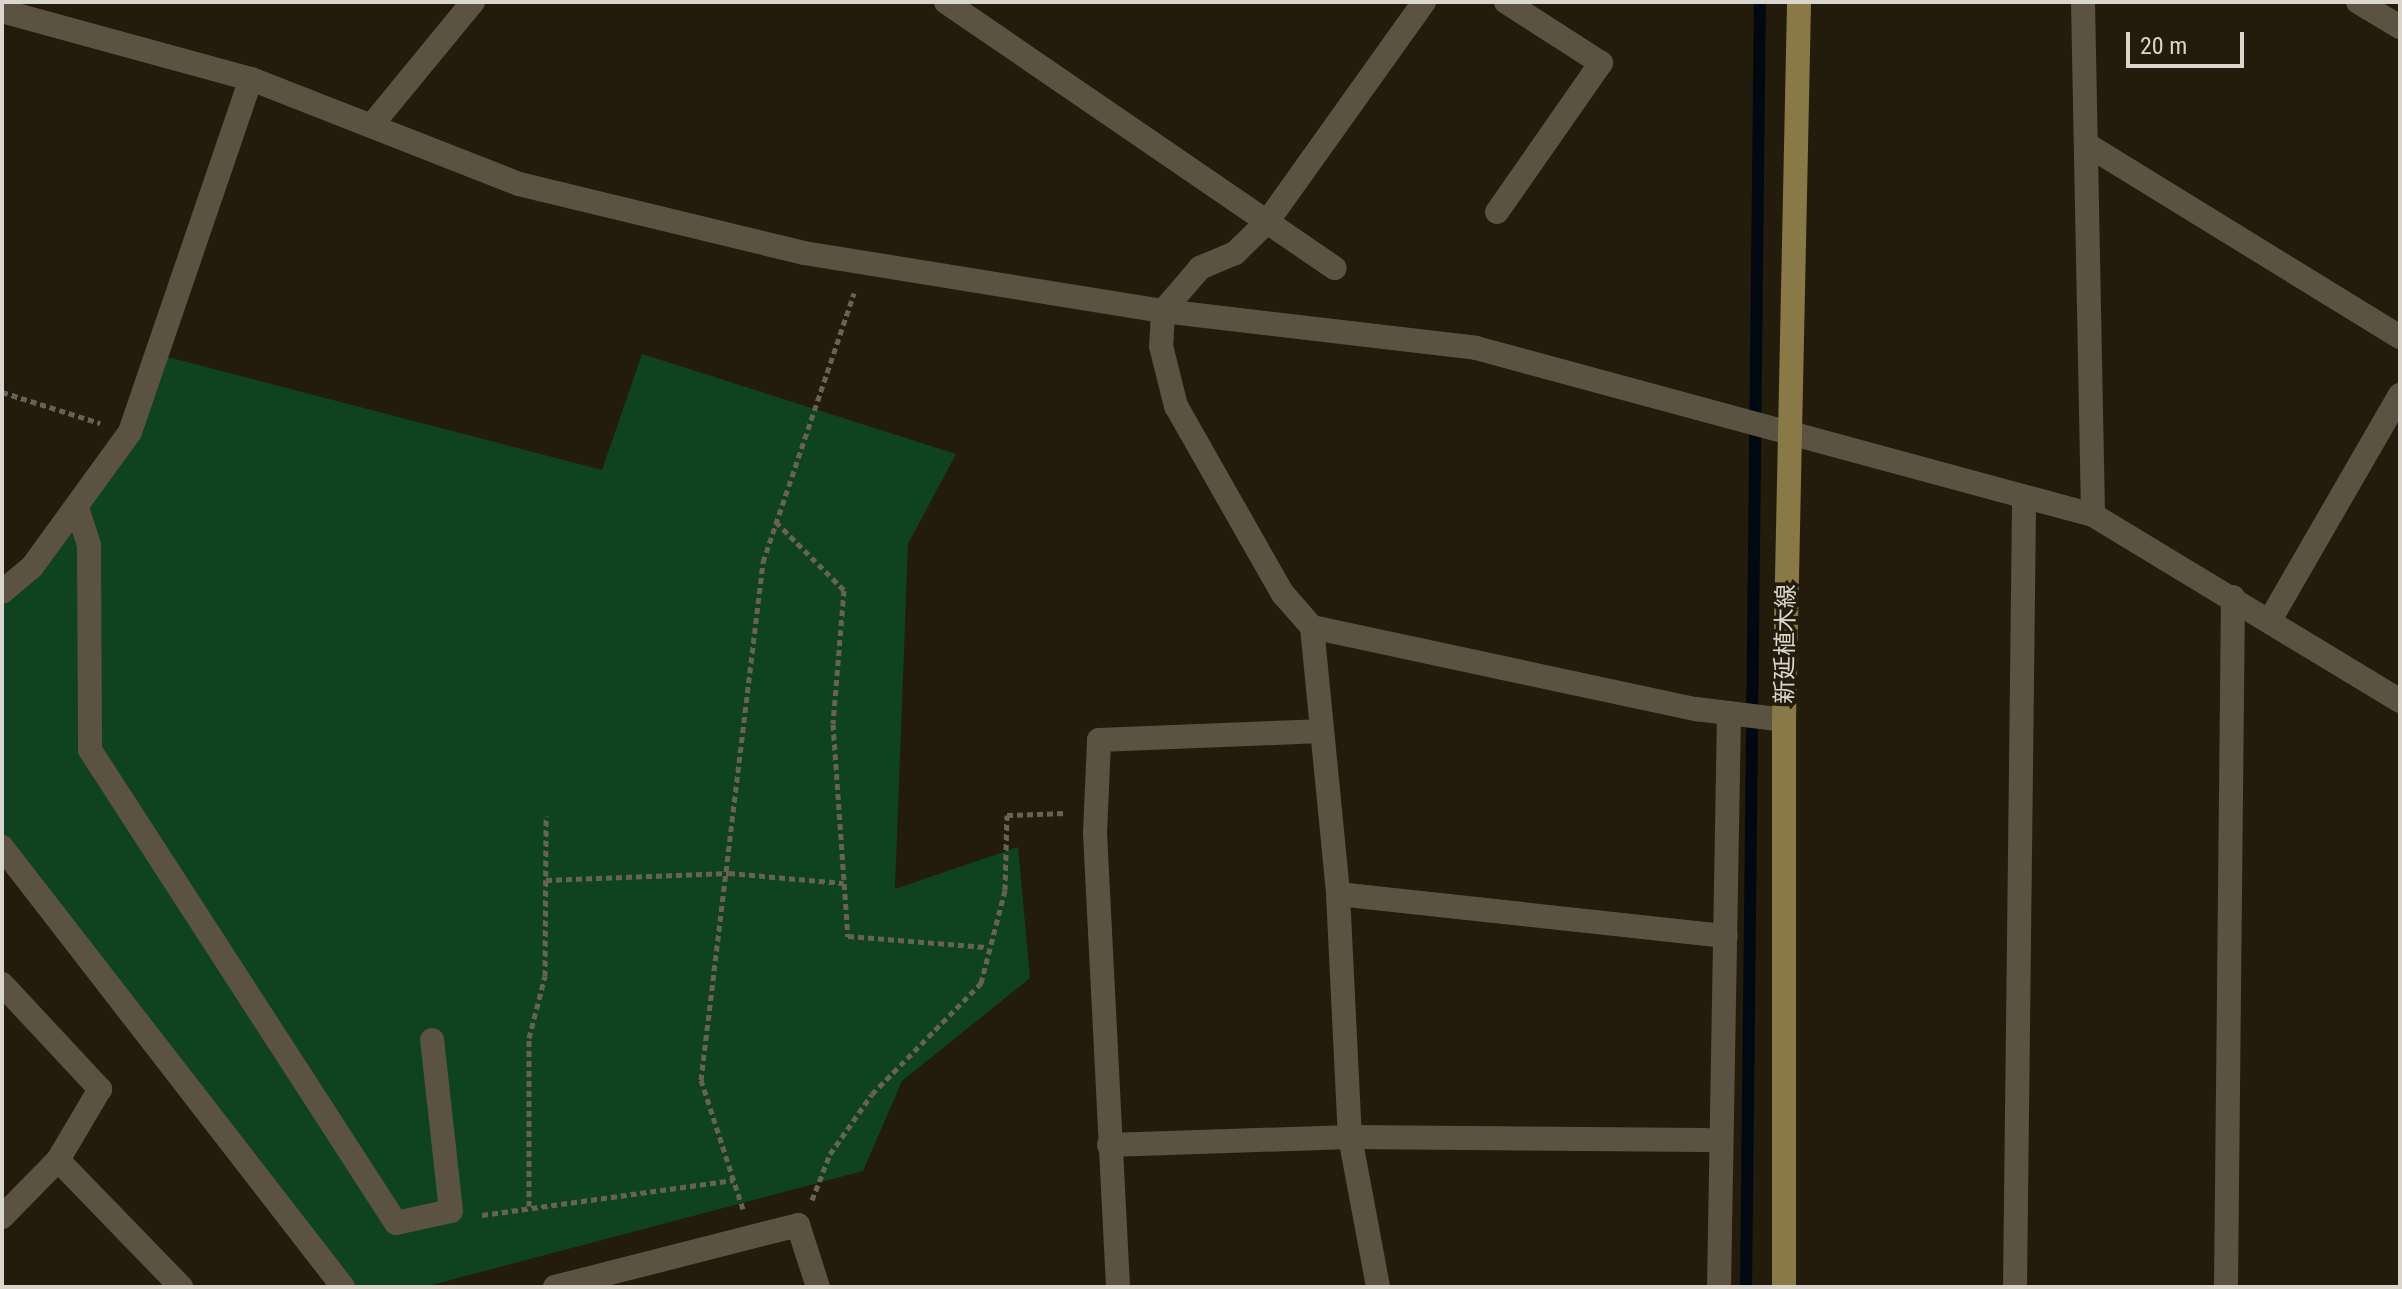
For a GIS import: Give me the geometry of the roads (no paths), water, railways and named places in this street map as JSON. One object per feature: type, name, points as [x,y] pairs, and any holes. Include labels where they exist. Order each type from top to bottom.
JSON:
[{"type":"main road","name":"新延植木線","points":[[1784,1287],[1784,720],[1799,2]]},
{"type":"street","points":[[371,126],[473,2]]},
{"type":"street","points":[[946,2],[1335,268]]},
{"type":"street","points":[[1378,1287],[1350,1137],[1338,894],[1312,627],[1283,594],[1176,406],[1161,346],[1163,311],[1200,268],[1235,253],[1267,222],[1424,2]]},
{"type":"street","points":[[1497,212],[1601,63],[1506,2]]},
{"type":"street","points":[[2083,2],[2093,515]]},
{"type":"street","points":[[2358,2],[2400,27]]},
{"type":"street","points":[[2,11],[251,79],[519,184],[861,263],[1163,311],[1476,348],[1730,416],[2024,501],[2093,515],[2233,597],[2400,701]]},
{"type":"street","points":[[2,592],[77,508],[130,432],[251,79]]},
{"type":"street","points":[[2086,144],[2400,337]]},
{"type":"street","points":[[2270,620],[2400,395]]},
{"type":"street","points":[[2015,1287],[2024,501]]},
{"type":"street","points":[[77,508],[89,545],[90,750],[396,1223],[451,1211],[432,1040]]},
{"type":"street","points":[[2226,1287],[2233,597]]},
{"type":"street","points":[[1312,627],[1729,713],[1784,720]]},
{"type":"street","points":[[1719,1287],[1729,713]]},
{"type":"street","points":[[1118,1287],[1095,813],[1099,740],[1320,731]]},
{"type":"street","points":[[2,847],[343,1287]]},
{"type":"street","points":[[1338,894],[1726,936]]},
{"type":"street","points":[[2,984],[100,1089],[58,1160],[2,1217]]},
{"type":"street","points":[[1109,1145],[1350,1137],[1706,1140]]},
{"type":"street","points":[[58,1160],[181,1287]]},
{"type":"street","points":[[555,1287],[798,1225],[818,1287]]},
{"type":"waterway","points":[[1746,1287],[1760,2]]}]
